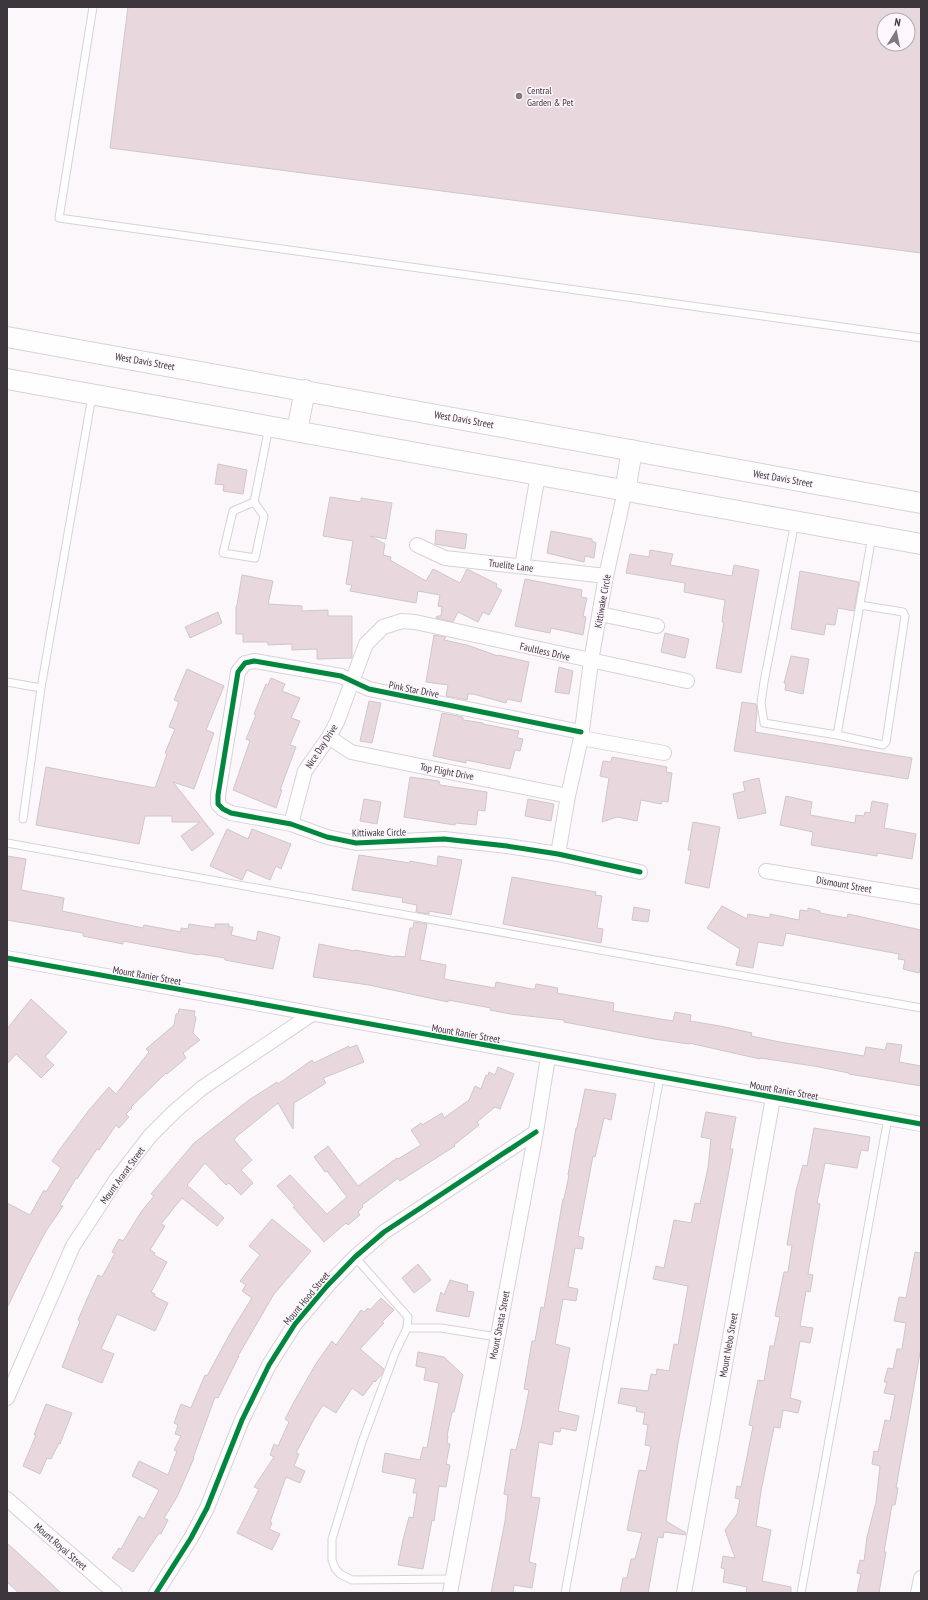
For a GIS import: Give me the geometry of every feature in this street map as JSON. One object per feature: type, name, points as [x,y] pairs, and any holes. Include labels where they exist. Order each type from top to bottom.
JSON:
[{"type":"main road","name":"West Davis Street","points":[[7,336],[921,503]]},
{"type":"main road","points":[[7,379],[921,544]]},
{"type":"main road","points":[[297,431],[305,390]]},
{"type":"main road","points":[[625,491],[632,450]]},
{"type":"street","points":[[522,566],[538,475]]},
{"type":"street","name":"Kittiwake Circle","points":[[558,854],[581,735],[591,661],[606,576],[625,491]]},
{"type":"street","name":"Truelite Lane","points":[[417,545],[445,558],[606,576]]},
{"type":"street","points":[[600,614],[657,626]]},
{"type":"street","name":"Faultless Drive","points":[[402,621],[415,622],[687,681]]},
{"type":"street","name":"Nice Day Drive","points":[[291,824],[305,771],[329,737],[337,722],[366,644],[383,627],[402,621]]},
{"type":"street","name":"Pink Star Drive","points":[[244,663],[254,661],[341,676],[369,689],[664,753]]},
{"type":"street","name":"Kittiwake Circle","points":[[244,663],[238,672],[218,795],[218,804],[223,809],[231,812],[291,824],[327,837],[356,843],[444,839],[508,846],[558,854],[640,872]]},
{"type":"street","name":"Top Flight Drive","points":[[329,737],[351,752],[568,796]]},
{"type":"street","name":"Dismount Street","points":[[766,871],[921,896]]},
{"type":"street","name":"Mount Ranier Street","points":[[7,958],[921,1124]]},
{"type":"street","name":"Mount Ararat Street","points":[[7,1398],[73,1246],[116,1180],[150,1136],[175,1111],[202,1088],[312,1014]]},
{"type":"street","name":"Mount Shasta Street","points":[[450,1593],[536,1132],[548,1056]]},
{"type":"street","name":"Mount Nebo Street","points":[[684,1593],[773,1098]]},
{"type":"street","name":"Mount Hood Street","points":[[156,1593],[191,1538],[207,1508],[242,1420],[269,1365],[295,1324],[327,1286],[355,1257],[384,1232],[536,1132]]},
{"type":"street","name":"Mount Royal Street","points":[[7,1499],[115,1593]]},
{"type":"street","points":[[918,1593],[921,1578]]},
{"type":"lane","points":[[93,7],[59,218],[921,338]]},
{"type":"lane","points":[[23,819],[41,688],[92,394]]},
{"type":"lane","points":[[254,502],[233,511],[223,553],[255,558],[264,516],[254,502],[269,426]]},
{"type":"lane","points":[[796,522],[764,682],[761,703],[764,723],[837,735],[884,745],[886,742],[905,616],[903,612],[860,605]]},
{"type":"lane","points":[[837,735],[872,536]]},
{"type":"lane","points":[[7,682],[41,688]]},
{"type":"lane","points":[[7,843],[921,1008]]},
{"type":"lane","points":[[565,1593],[660,1076]]},
{"type":"lane","points":[[801,1593],[888,1118]]},
{"type":"lane","points":[[355,1257],[408,1317],[407,1328],[362,1442],[332,1539],[332,1560],[335,1568],[340,1574],[352,1580],[452,1578]]},
{"type":"lane","points":[[407,1328],[441,1328],[497,1337]]},
{"type":"building","name":"Central Garden & Pet","points":[[128,7],[921,7],[921,253],[110,148]]},
{"type":"building","points":[[218,464],[247,470],[243,494],[223,491],[224,485],[215,484]]},
{"type":"building","points":[[330,497],[361,502],[361,498],[392,503],[386,539],[370,536],[385,544],[383,555],[391,557],[390,560],[426,581],[433,569],[460,583],[467,569],[497,584],[496,587],[502,590],[489,615],[483,612],[478,622],[458,612],[453,622],[436,618],[437,616],[441,616],[442,607],[438,606],[440,595],[418,591],[416,603],[350,591],[352,585],[346,584],[353,541],[323,536]]},
{"type":"building","points":[[436,530],[467,534],[465,549],[435,544]]},
{"type":"building","points":[[551,531],[592,539],[592,541],[596,543],[594,558],[585,556],[584,562],[547,553]]},
{"type":"building","points":[[650,550],[673,554],[670,565],[732,576],[734,565],[759,570],[741,673],[716,668],[724,622],[722,622],[725,600],[684,592],[685,583],[626,573],[630,554],[649,557]]},
{"type":"building","points":[[800,571],[859,582],[854,611],[838,608],[835,625],[826,624],[824,635],[791,629]]},
{"type":"building","points":[[242,575],[273,581],[268,604],[302,606],[302,611],[328,610],[328,616],[352,616],[352,658],[317,659],[317,649],[292,650],[292,644],[268,645],[268,642],[243,642],[243,634],[236,634],[236,606]]},
{"type":"building","points":[[525,579],[582,590],[581,597],[587,598],[583,616],[586,617],[583,635],[551,628],[550,633],[515,626]]},
{"type":"building","points":[[218,612],[222,623],[190,638],[185,627]]},
{"type":"building","points":[[665,633],[689,639],[685,658],[661,652]]},
{"type":"building","points":[[434,635],[446,637],[444,640],[467,645],[498,656],[529,662],[521,702],[507,699],[506,703],[473,694],[468,694],[467,700],[446,696],[448,685],[426,682]]},
{"type":"building","points":[[791,656],[809,659],[803,694],[785,690],[786,684],[784,683]]},
{"type":"building","points":[[559,667],[573,671],[569,694],[555,692]]},
{"type":"building","points":[[187,669],[224,686],[206,730],[214,733],[194,789],[173,782],[214,834],[192,851],[181,836],[200,822],[172,822],[172,816],[145,816],[139,844],[36,825],[46,767],[155,788],[167,754],[165,753],[175,729],[169,727],[179,702],[174,700]]},
{"type":"building","points":[[271,678],[285,684],[282,691],[300,698],[291,718],[300,721],[290,745],[296,747],[280,790],[282,790],[276,808],[233,790],[250,741],[246,739],[256,715],[254,714],[266,684],[268,685]]},
{"type":"building","points":[[369,701],[381,703],[372,743],[360,741]]},
{"type":"building","points":[[742,702],[756,704],[757,711],[755,732],[912,758],[908,779],[734,751]]},
{"type":"building","points":[[442,713],[463,717],[463,720],[519,731],[517,738],[523,739],[520,751],[515,750],[510,769],[466,760],[466,763],[433,756]]},
{"type":"building","points":[[612,757],[667,767],[666,772],[672,773],[668,802],[662,801],[661,804],[641,800],[637,821],[617,817],[602,822],[609,778],[600,776],[603,761],[611,762]]},
{"type":"building","points":[[410,777],[439,781],[440,785],[487,792],[485,811],[478,810],[476,825],[456,823],[455,825],[404,817]]},
{"type":"building","points":[[759,778],[766,813],[738,819],[733,794],[745,791],[743,782]]},
{"type":"building","points":[[786,796],[812,802],[810,815],[855,823],[856,815],[864,816],[865,812],[870,813],[872,801],[888,804],[884,828],[916,834],[912,859],[877,853],[877,856],[811,845],[813,832],[780,825]]},
{"type":"building","points":[[364,799],[381,802],[377,824],[360,821]]},
{"type":"building","points":[[528,799],[554,804],[551,821],[525,816]]},
{"type":"building","points":[[693,822],[720,827],[709,888],[685,883],[691,850],[688,850]]},
{"type":"building","points":[[227,829],[248,839],[252,829],[291,844],[281,869],[276,866],[270,880],[247,870],[242,880],[210,866]]},
{"type":"building","points":[[359,855],[437,866],[438,856],[462,860],[451,915],[429,911],[429,914],[416,912],[417,905],[402,902],[403,898],[352,890]]},
{"type":"building","points":[[7,856],[26,859],[21,890],[64,898],[62,911],[143,928],[144,925],[181,932],[181,928],[188,929],[189,924],[215,928],[215,924],[229,924],[229,927],[233,927],[231,935],[256,941],[258,931],[280,937],[273,969],[225,960],[225,958],[199,955],[123,941],[123,944],[83,936],[83,933],[7,920]]},
{"type":"building","points":[[512,877],[596,892],[595,895],[602,896],[597,928],[603,929],[601,943],[503,924]]},
{"type":"building","points":[[722,906],[747,919],[748,914],[770,918],[770,914],[799,920],[800,910],[808,911],[808,908],[820,911],[820,913],[847,918],[848,914],[921,930],[921,966],[919,973],[903,969],[905,960],[898,959],[899,954],[786,933],[783,946],[758,942],[753,968],[736,965],[740,949],[707,928]]},
{"type":"building","points":[[634,907],[650,910],[648,922],[632,920]]},
{"type":"building","points":[[414,922],[427,924],[420,960],[446,965],[444,979],[495,988],[496,982],[532,989],[535,989],[536,984],[558,988],[557,993],[614,1003],[613,1011],[673,1021],[675,1012],[691,1015],[690,1021],[752,1033],[751,1036],[864,1056],[866,1047],[885,1050],[887,1043],[902,1045],[899,1062],[921,1066],[921,1086],[849,1074],[814,1066],[760,1059],[689,1043],[654,1039],[564,1022],[564,1020],[510,1014],[490,1010],[491,1008],[448,1000],[448,1002],[369,985],[313,977],[319,944],[355,951],[405,957],[410,928],[413,928]]},
{"type":"building","points":[[31,999],[67,1032],[45,1057],[54,1065],[41,1078],[16,1054],[7,1064],[7,1029]]},
{"type":"building","points":[[179,1009],[195,1011],[194,1016],[196,1017],[193,1033],[200,1040],[183,1053],[186,1058],[167,1074],[166,1073],[131,1107],[132,1108],[126,1114],[129,1117],[119,1128],[116,1125],[99,1150],[97,1149],[77,1179],[76,1178],[60,1205],[63,1206],[46,1231],[7,1308],[7,1203],[30,1215],[44,1190],[46,1192],[61,1168],[52,1161],[60,1149],[89,1110],[109,1087],[116,1094],[149,1052],[146,1049],[174,1025],[176,1014],[178,1014]]},
{"type":"building","points":[[357,1045],[364,1062],[323,1078],[326,1083],[294,1103],[293,1129],[278,1103],[236,1137],[234,1140],[252,1160],[241,1170],[253,1183],[241,1195],[229,1183],[226,1185],[205,1163],[187,1185],[224,1218],[217,1226],[182,1198],[161,1224],[165,1226],[150,1250],[155,1253],[154,1255],[167,1262],[151,1292],[155,1294],[154,1296],[168,1303],[155,1331],[117,1314],[101,1349],[114,1354],[102,1383],[62,1367],[80,1321],[78,1320],[87,1299],[98,1275],[102,1277],[115,1253],[112,1252],[119,1239],[123,1241],[141,1212],[154,1196],[151,1194],[194,1143],[249,1100],[277,1082],[278,1084],[312,1060],[314,1063],[349,1046],[349,1048]]},
{"type":"building","points":[[498,1067],[514,1074],[500,1109],[495,1107],[477,1122],[479,1125],[454,1145],[455,1146],[400,1181],[398,1178],[362,1205],[363,1207],[358,1212],[360,1215],[348,1225],[346,1223],[324,1242],[293,1207],[295,1206],[277,1186],[290,1175],[327,1214],[347,1197],[314,1157],[328,1146],[358,1186],[397,1158],[398,1159],[421,1145],[411,1130],[421,1123],[422,1125],[442,1113],[444,1118],[469,1100],[475,1086],[481,1089],[486,1075],[488,1076],[489,1072],[495,1075]]},
{"type":"building","points":[[585,1089],[616,1094],[611,1120],[604,1118],[595,1157],[593,1156],[578,1236],[584,1238],[582,1249],[575,1248],[568,1287],[578,1289],[576,1301],[563,1299],[555,1344],[570,1348],[558,1411],[579,1416],[576,1431],[561,1428],[560,1432],[554,1431],[552,1445],[539,1442],[531,1497],[540,1498],[529,1562],[536,1564],[532,1588],[514,1585],[513,1593],[491,1593],[505,1521],[508,1495],[504,1494],[511,1449],[516,1450],[522,1425],[529,1390],[524,1389],[532,1341],[535,1341],[541,1307],[544,1308],[563,1199],[569,1175],[576,1128]]},
{"type":"building","points":[[706,1112],[736,1117],[730,1149],[733,1149],[678,1443],[666,1521],[686,1533],[686,1535],[664,1532],[663,1538],[658,1537],[648,1593],[620,1593],[623,1578],[627,1578],[631,1559],[635,1559],[642,1533],[627,1530],[639,1470],[646,1471],[651,1446],[645,1445],[648,1425],[643,1424],[645,1413],[636,1411],[637,1407],[618,1403],[621,1388],[648,1391],[651,1374],[656,1375],[657,1369],[669,1371],[674,1344],[678,1345],[688,1286],[653,1279],[656,1266],[664,1268],[674,1220],[691,1223],[695,1203],[700,1204],[708,1168],[711,1139],[701,1137]]},
{"type":"building","points":[[814,1128],[870,1137],[868,1151],[861,1150],[857,1168],[825,1163],[817,1203],[820,1204],[808,1274],[813,1275],[810,1292],[806,1291],[800,1326],[813,1328],[810,1343],[800,1341],[790,1398],[801,1401],[798,1413],[783,1410],[780,1428],[774,1427],[761,1491],[756,1526],[771,1530],[762,1581],[791,1587],[791,1593],[746,1593],[747,1587],[723,1582],[725,1569],[721,1568],[723,1556],[735,1558],[725,1530],[737,1514],[740,1499],[735,1498],[737,1486],[741,1487],[753,1426],[749,1425],[758,1380],[764,1381],[770,1346],[774,1346],[780,1317],[775,1316],[784,1272],[788,1272],[792,1245],[787,1245],[796,1191],[803,1165],[807,1166]]},
{"type":"building","points":[[272,1219],[311,1251],[274,1294],[238,1356],[218,1398],[215,1397],[194,1458],[177,1497],[164,1518],[168,1520],[161,1534],[159,1533],[133,1572],[112,1558],[119,1548],[121,1549],[139,1516],[144,1519],[159,1490],[132,1476],[139,1461],[168,1475],[177,1451],[174,1450],[181,1436],[175,1434],[178,1425],[174,1423],[181,1404],[191,1408],[205,1375],[207,1376],[232,1330],[252,1298],[242,1291],[246,1285],[240,1281],[260,1255],[249,1246]]},
{"type":"building","points":[[915,1252],[921,1253],[921,1347],[896,1488],[898,1488],[895,1505],[892,1505],[879,1593],[857,1593],[861,1574],[857,1573],[860,1560],[864,1561],[867,1537],[876,1502],[880,1466],[872,1464],[874,1451],[878,1452],[885,1420],[890,1421],[895,1395],[884,1393],[887,1382],[884,1382],[888,1368],[893,1369],[897,1349],[902,1349],[906,1323],[894,1321],[899,1297],[906,1298]]},
{"type":"building","points":[[418,1264],[431,1280],[414,1293],[402,1278]]},
{"type":"building","points":[[450,1280],[468,1285],[467,1291],[474,1292],[469,1317],[436,1311],[441,1292],[444,1295]]},
{"type":"building","points":[[381,1298],[394,1310],[360,1349],[384,1369],[382,1374],[375,1382],[374,1381],[363,1396],[352,1388],[336,1413],[323,1405],[313,1421],[296,1453],[299,1454],[294,1466],[305,1471],[300,1483],[286,1477],[270,1522],[272,1523],[269,1529],[280,1534],[272,1550],[237,1533],[259,1489],[254,1487],[274,1457],[270,1455],[274,1444],[278,1446],[289,1422],[285,1419],[317,1362],[332,1341],[336,1345],[361,1310],[364,1312],[368,1308],[370,1310]]},
{"type":"building","points":[[418,1352],[444,1357],[463,1375],[454,1412],[452,1412],[447,1436],[447,1443],[450,1444],[446,1464],[450,1465],[446,1487],[439,1486],[434,1521],[432,1520],[423,1569],[398,1565],[409,1517],[413,1518],[417,1493],[413,1493],[416,1479],[382,1472],[385,1453],[420,1460],[423,1447],[427,1448],[439,1383],[424,1380],[426,1368],[416,1366]]},
{"type":"building","points":[[46,1404],[72,1413],[60,1444],[59,1443],[51,1459],[47,1458],[40,1474],[23,1466],[36,1435],[34,1435]]},
{"type":"building","points":[[7,1543],[61,1593],[19,1593],[7,1582]]},
{"type":"cycle path","points":[[581,732],[369,689],[341,676],[254,661],[245,663],[238,672],[218,795],[218,804],[223,809],[231,813],[291,824],[327,837],[356,843],[444,839],[507,846],[558,854],[640,872]]},
{"type":"cycle path","points":[[7,958],[921,1124]]},
{"type":"cycle path","points":[[156,1593],[191,1538],[207,1508],[242,1420],[269,1365],[295,1324],[327,1286],[355,1257],[384,1232],[536,1132]]},
{"type":"place","name":"Central Garden & Pet","points":[[519,96]]}]
